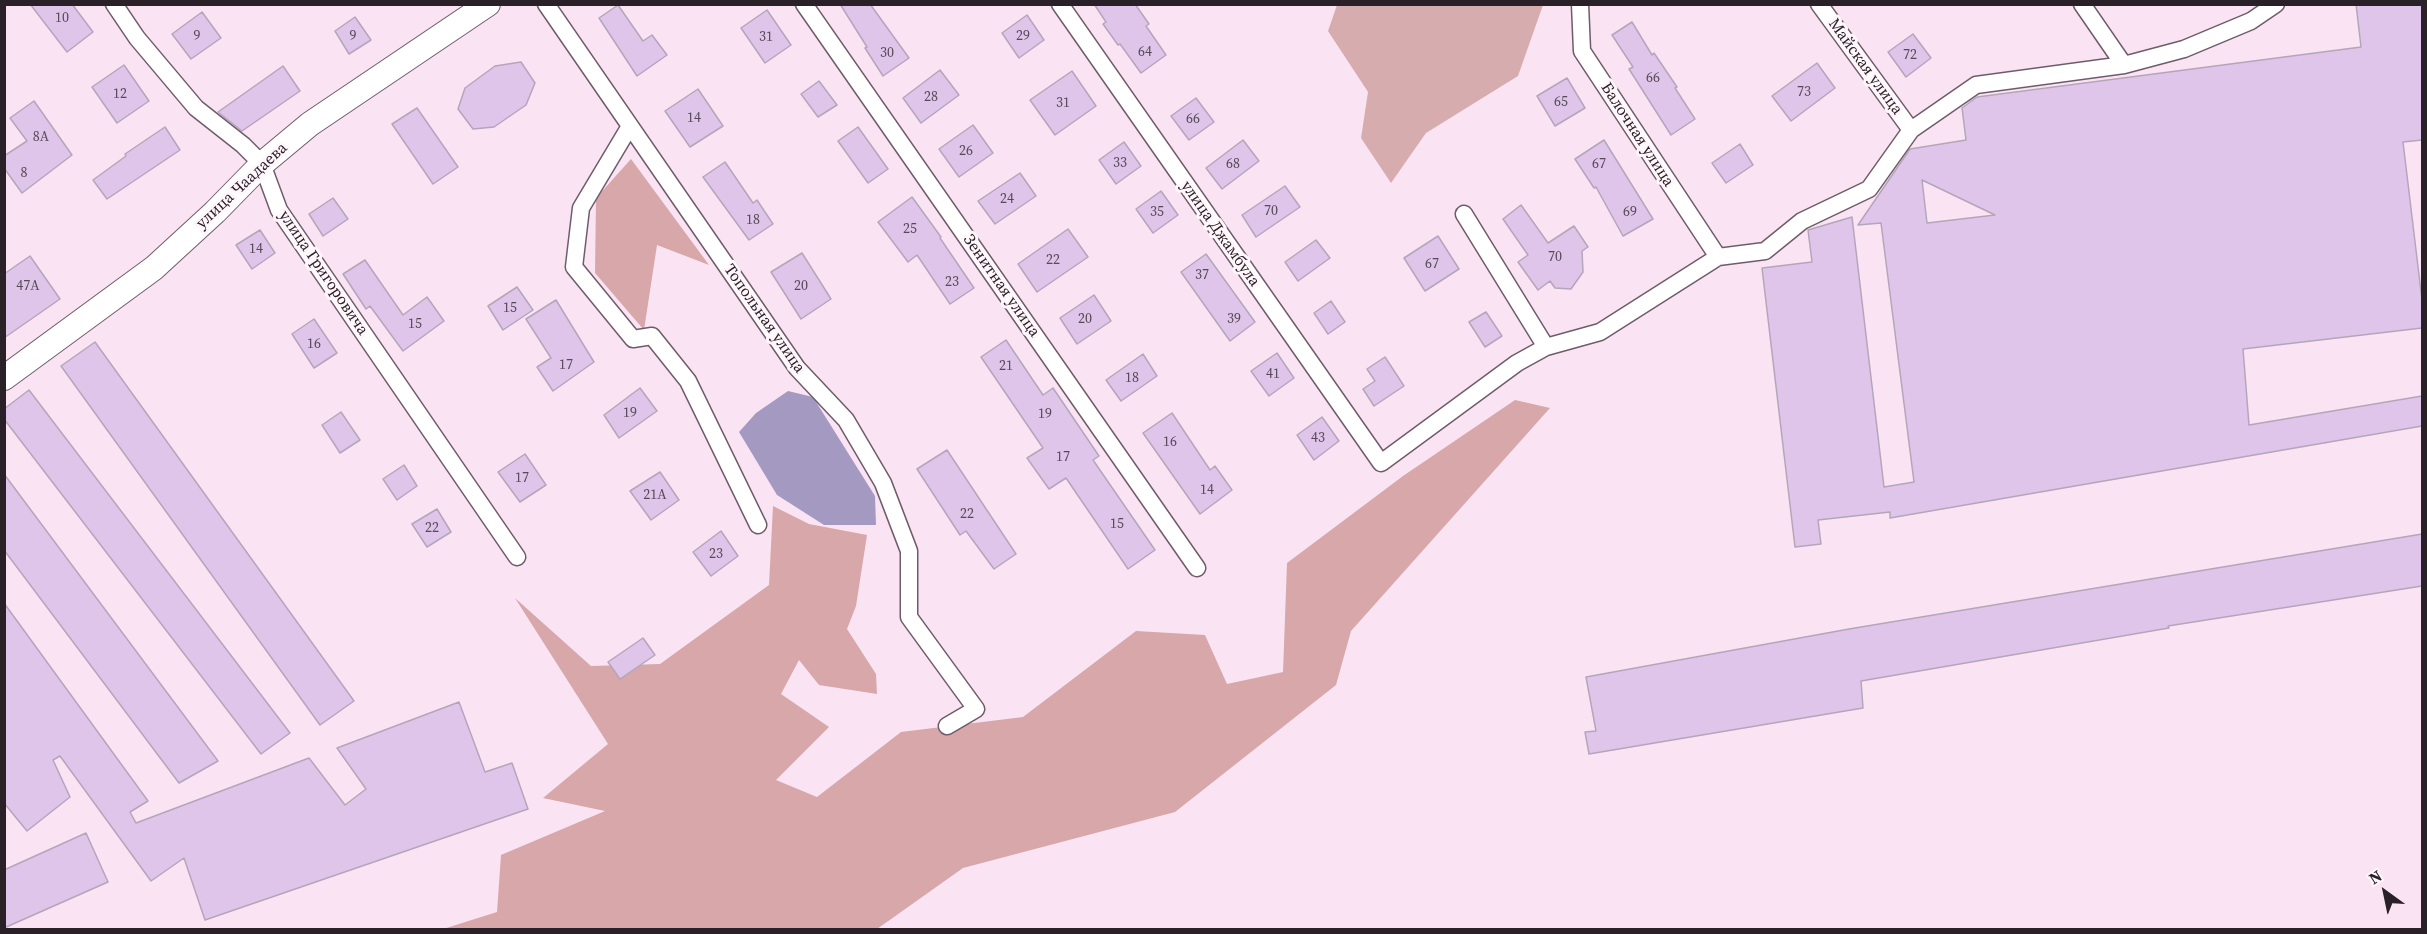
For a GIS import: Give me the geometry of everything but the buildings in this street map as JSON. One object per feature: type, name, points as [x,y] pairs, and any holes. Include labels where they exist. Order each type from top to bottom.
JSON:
[{"type":"street","name":"улица Григоровича","points":[[114,4],[137,38],[196,108],[243,145],[262,164],[279,210],[517,557]]},
{"type":"street","name":"улица Чаадаева","points":[[4,378],[154,268],[215,212],[262,164],[310,124],[488,4]]},
{"type":"street","name":"Топольная улица","points":[[546,4],[797,368],[846,420],[883,483],[909,551],[909,617],[976,709],[947,726]]},
{"type":"street","name":"Зенитная улица","points":[[804,4],[1197,568]]},
{"type":"street","name":"улица Джамбула","points":[[1060,4],[1380,463],[1517,363],[1546,347]]},
{"type":"street","name":"Балочная улица","points":[[1580,4],[1582,51],[1718,257]]},
{"type":"street","name":"Майская улица","points":[[1819,4],[1911,130]]},
{"type":"street","points":[[2082,4],[2124,65]]},
{"type":"street","points":[[1464,214],[1546,347],[1600,332],[1718,257],[1765,251],[1802,221],[1869,189],[1911,130],[1976,85],[2124,65],[2184,49],[2251,21],[2276,4]]},
{"type":"street","points":[[630,126],[581,208],[574,267],[633,339],[652,336],[688,381],[758,525]]},
{"type":"shaded area","points":[[1337,4],[1543,5],[1518,76],[1426,133],[1391,183],[1361,138],[1368,92],[1328,31]]},
{"type":"shaded area","points":[[631,159],[709,265],[657,245],[644,330],[595,273],[596,198]]},
{"type":"shaded area","points":[[788,391],[813,397],[875,496],[876,525],[824,525],[777,495],[739,432],[756,413]]},
{"type":"shaded area","points":[[1515,400],[1550,408],[1351,631],[1336,685],[1175,812],[963,868],[877,929],[440,930],[497,912],[501,855],[605,811],[543,798],[608,744],[515,598],[591,666],[660,664],[769,585],[773,506],[809,524],[867,535],[856,606],[847,629],[876,674],[877,694],[819,685],[799,660],[781,694],[829,727],[776,780],[817,797],[901,732],[1023,717],[1136,631],[1205,635],[1227,684],[1283,672],[1287,563],[1403,476]]}]
